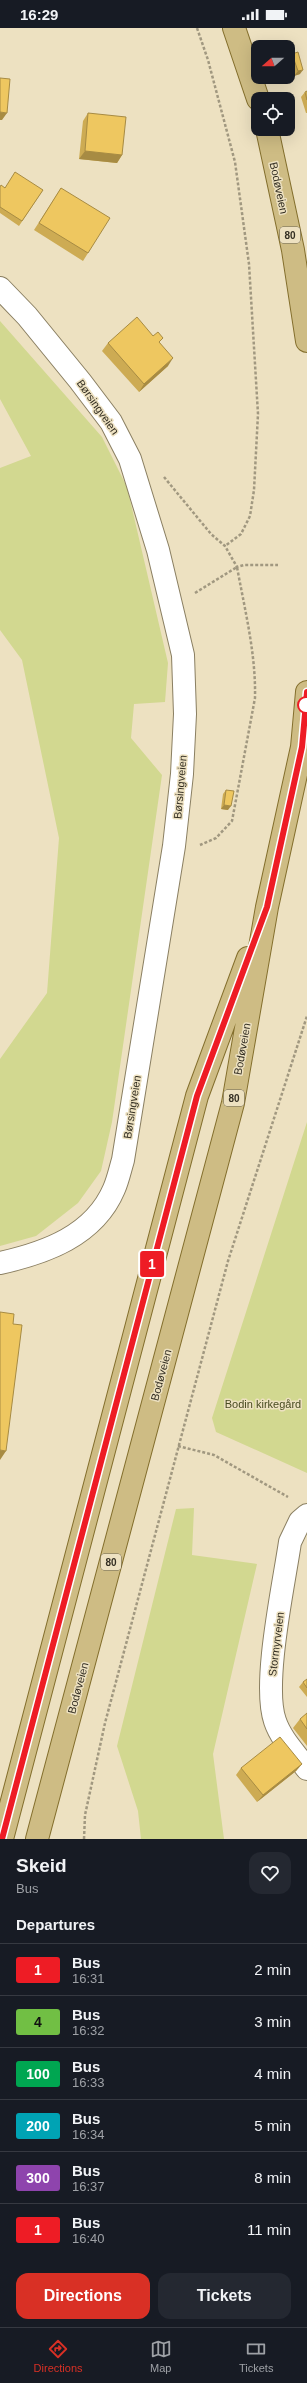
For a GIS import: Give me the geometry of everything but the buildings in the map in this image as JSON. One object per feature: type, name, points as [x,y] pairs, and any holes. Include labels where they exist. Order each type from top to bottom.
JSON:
[{"type":"main road","points":[[234,28],[256,92]]},
{"type":"main road","name":"Bodøveien","points":[[269,136],[293,250],[307,341]]},
{"type":"main road","name":"Bodøveien","points":[[37,1839],[233,1103],[267,907],[302,747],[307,692]]},
{"type":"main road","name":"Bodøveien","points":[[2,1839],[197,1096],[267,907]]},
{"type":"street","name":"Børsingveien","points":[[0,288],[27,316],[80,381],[111,422],[130,459],[156,543],[183,655],[185,714],[182,774],[174,846],[123,1160],[114,1190],[96,1218],[76,1234],[53,1249],[35,1256],[0,1263]]},
{"type":"street","name":"Stormyrveien","points":[[307,1515],[300,1521],[290,1542],[270,1687],[275,1720],[291,1749],[307,1769]]},
{"type":"path","points":[[197,28],[208,60],[235,162],[248,264],[258,414],[254,490],[250,516],[241,534],[225,546]]},
{"type":"path","points":[[130,459],[152,463],[211,534],[225,546],[238,567],[253,648],[256,680],[255,698],[232,821],[216,838],[201,844],[187,847],[174,846]]},
{"type":"path","points":[[174,617],[193,595],[238,567],[244,564],[278,565]]},
{"type":"path","points":[[84,1839],[85,1815],[105,1722],[228,1261],[307,1016]]},
{"type":"path","points":[[178,1446],[214,1455],[289,1498]]},
{"type":"green space","points":[[0,321],[102,437],[127,487],[168,663],[165,702],[134,704],[131,738],[162,775],[112,1122],[101,1171],[78,1203],[36,1236],[0,1246],[0,1059],[47,993],[59,838],[22,660],[0,630],[0,468],[31,456],[0,399]]},
{"type":"green space","name":"Bodin kirkegård","points":[[307,1122],[307,1473],[216,1432],[212,1418]]},
{"type":"green space","points":[[194,1508],[192,1555],[257,1564],[213,1754],[224,1839],[141,1839],[138,1811],[117,1746],[176,1509]]},
{"type":"bus line","name":"1","points":[[2,1839],[148,1277],[197,1096],[267,907],[302,747],[307,692]]}]
